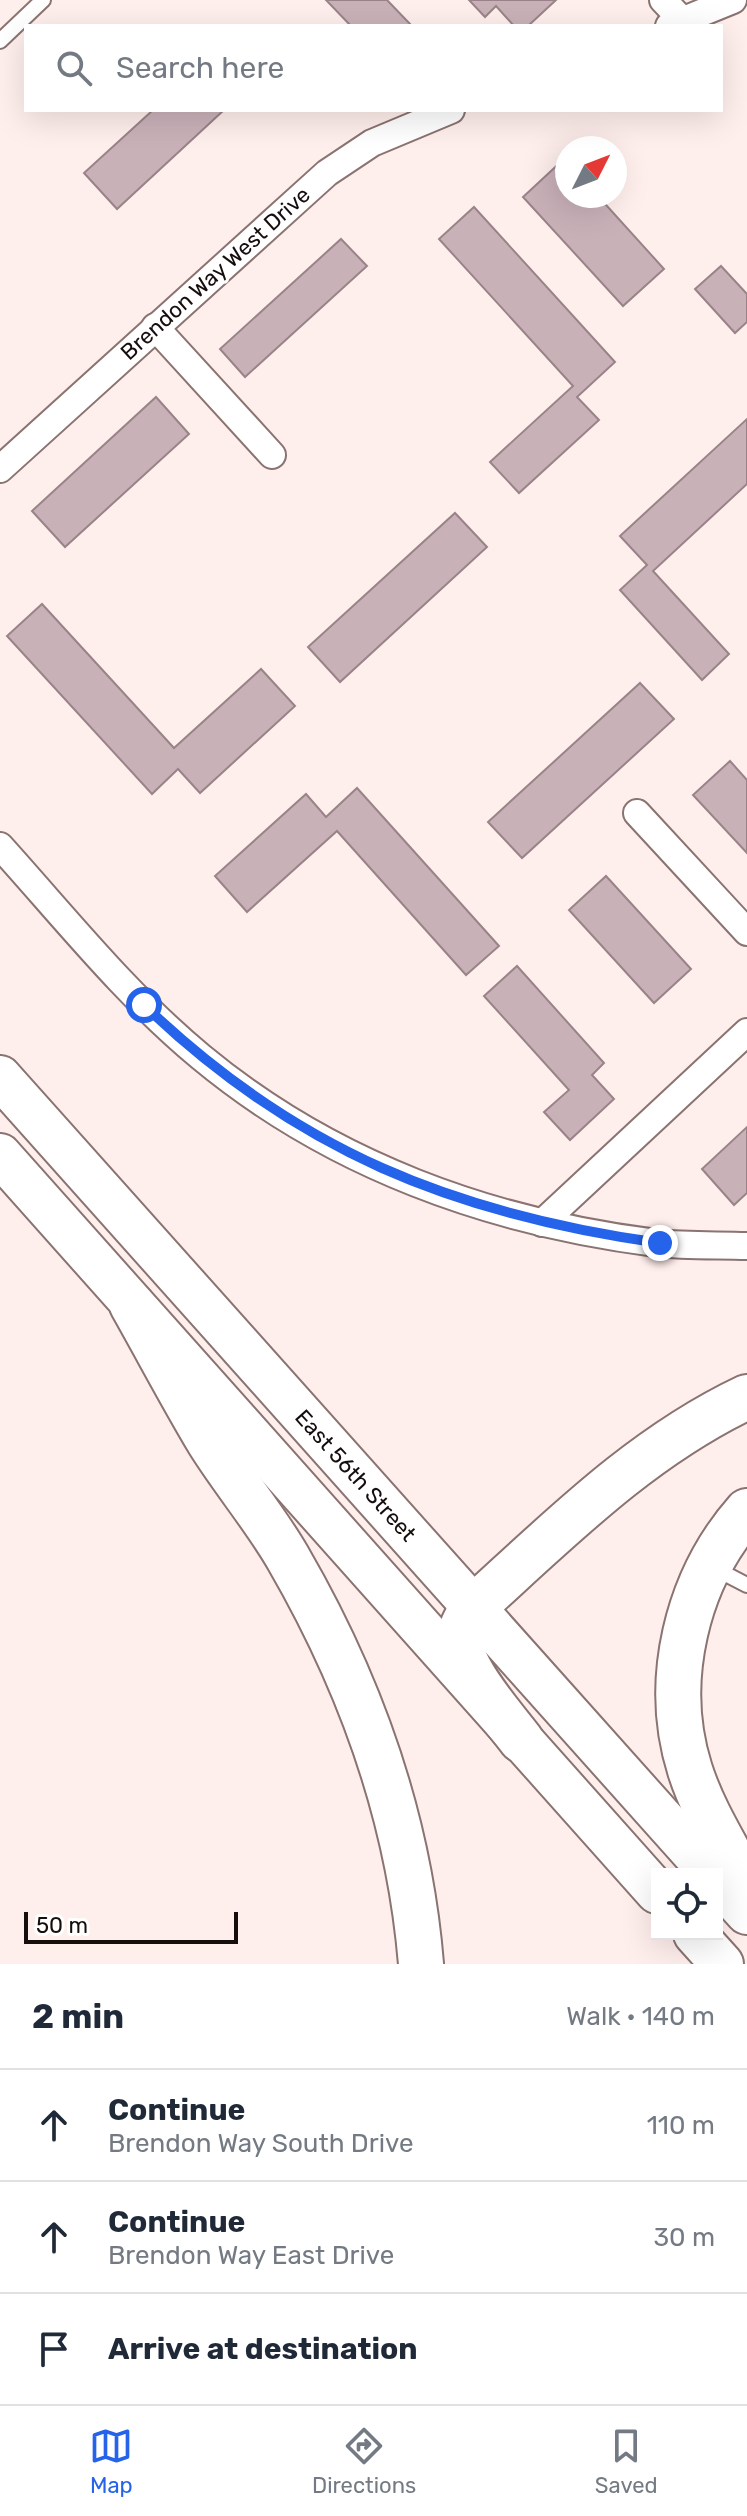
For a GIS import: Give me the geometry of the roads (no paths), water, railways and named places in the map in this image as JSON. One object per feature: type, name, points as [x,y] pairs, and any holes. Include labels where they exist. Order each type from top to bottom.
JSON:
[{"type":"highway","points":[[132,1305],[210,1444],[287,1555],[327,1628],[362,1706],[390,1784],[407,1856],[421,1964]]},
{"type":"highway","points":[[521,1740],[475,1678],[464,1653],[460,1636],[474,1607],[634,1465],[703,1419],[747,1397]]},
{"type":"highway","points":[[747,1511],[729,1575],[696,1594],[683,1644],[680,1722],[699,1795],[747,1886]]},
{"type":"main road","name":"East 56th Street","points":[[0,1077],[707,1868]]},
{"type":"main road","points":[[0,1155],[651,1885]]},
{"type":"main road","points":[[723,1887],[747,1913]]},
{"type":"main road","points":[[700,1940],[722,1964]]},
{"type":"street","points":[[663,0],[676,23],[733,0]]},
{"type":"street","name":"Brendon Way West Drive","points":[[0,469],[327,173],[372,143],[446,112]]},
{"type":"street","points":[[155,327],[272,455]]},
{"type":"street","points":[[637,813],[747,932]]},
{"type":"street","points":[[0,846],[144,1005],[201,1057],[255,1097],[344,1152],[417,1185],[542,1223],[660,1243],[747,1246]]},
{"type":"street","points":[[542,1223],[747,1032]]},
{"type":"lane","points":[[0,41],[43,0]]}]
